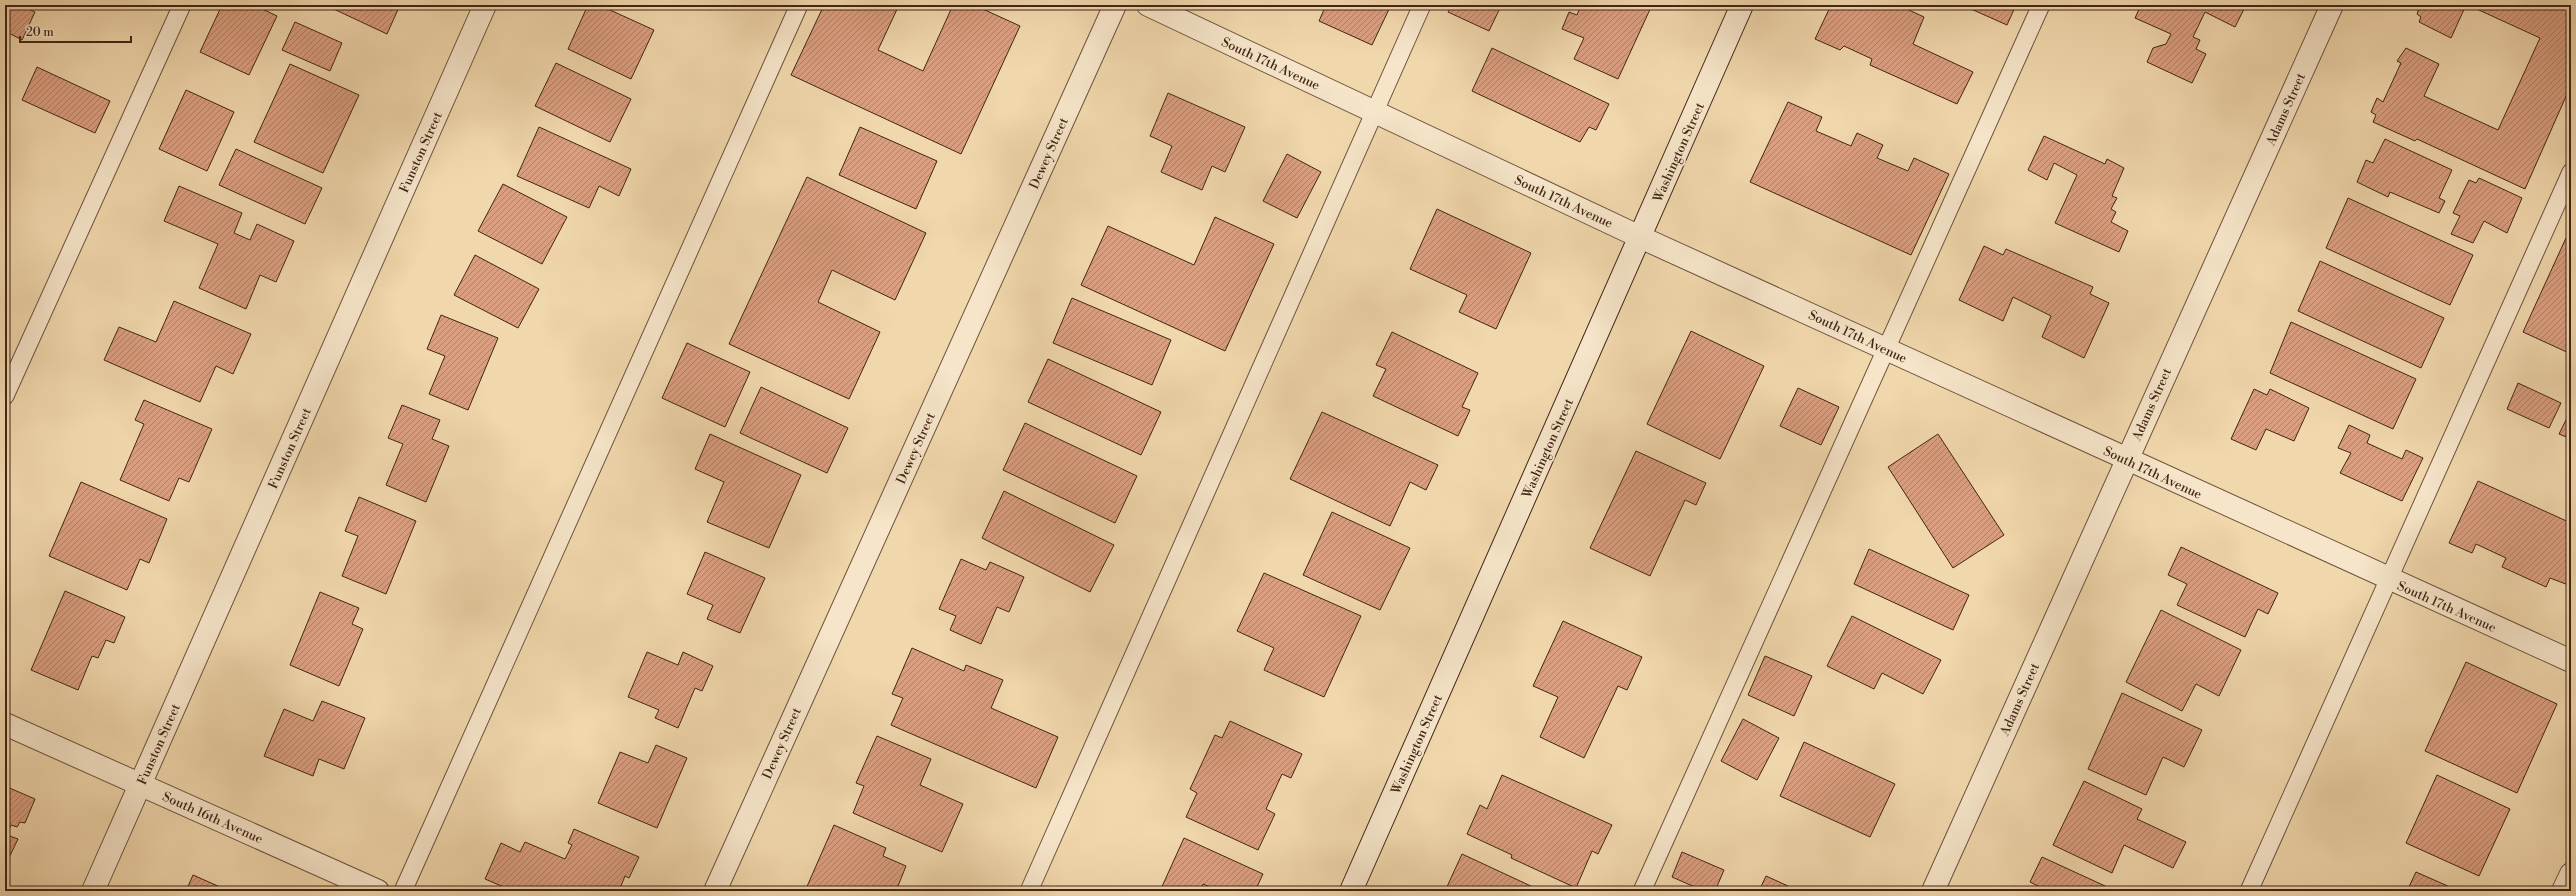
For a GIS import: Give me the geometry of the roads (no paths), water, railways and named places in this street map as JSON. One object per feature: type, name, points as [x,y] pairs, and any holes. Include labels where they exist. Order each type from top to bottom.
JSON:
[{"type":"street","name":"Funston Street","points":[[93,891],[485,5]]},
{"type":"street","name":"Dewey Street","points":[[715,891],[1115,5]]},
{"type":"street","name":"South 17th Avenue","points":[[1148,5],[1640,237],[2390,580],[2571,661]]},
{"type":"street","name":"Washington Street","points":[[1351,891],[1742,5]]},
{"type":"street","name":"Adams Street","points":[[1933,891],[2126,459],[2332,5]]},
{"type":"street","name":"South 16th Avenue","points":[[5,724],[378,891]]},
{"type":"street","points":[[2563,891],[2571,874]]},
{"type":"lane","points":[[5,396],[182,5]]},
{"type":"lane","points":[[403,891],[799,5]]},
{"type":"lane","points":[[1029,891],[1422,5]]},
{"type":"lane","points":[[1642,891],[2041,5]]},
{"type":"lane","points":[[2249,891],[2390,580],[2571,172]]}]
